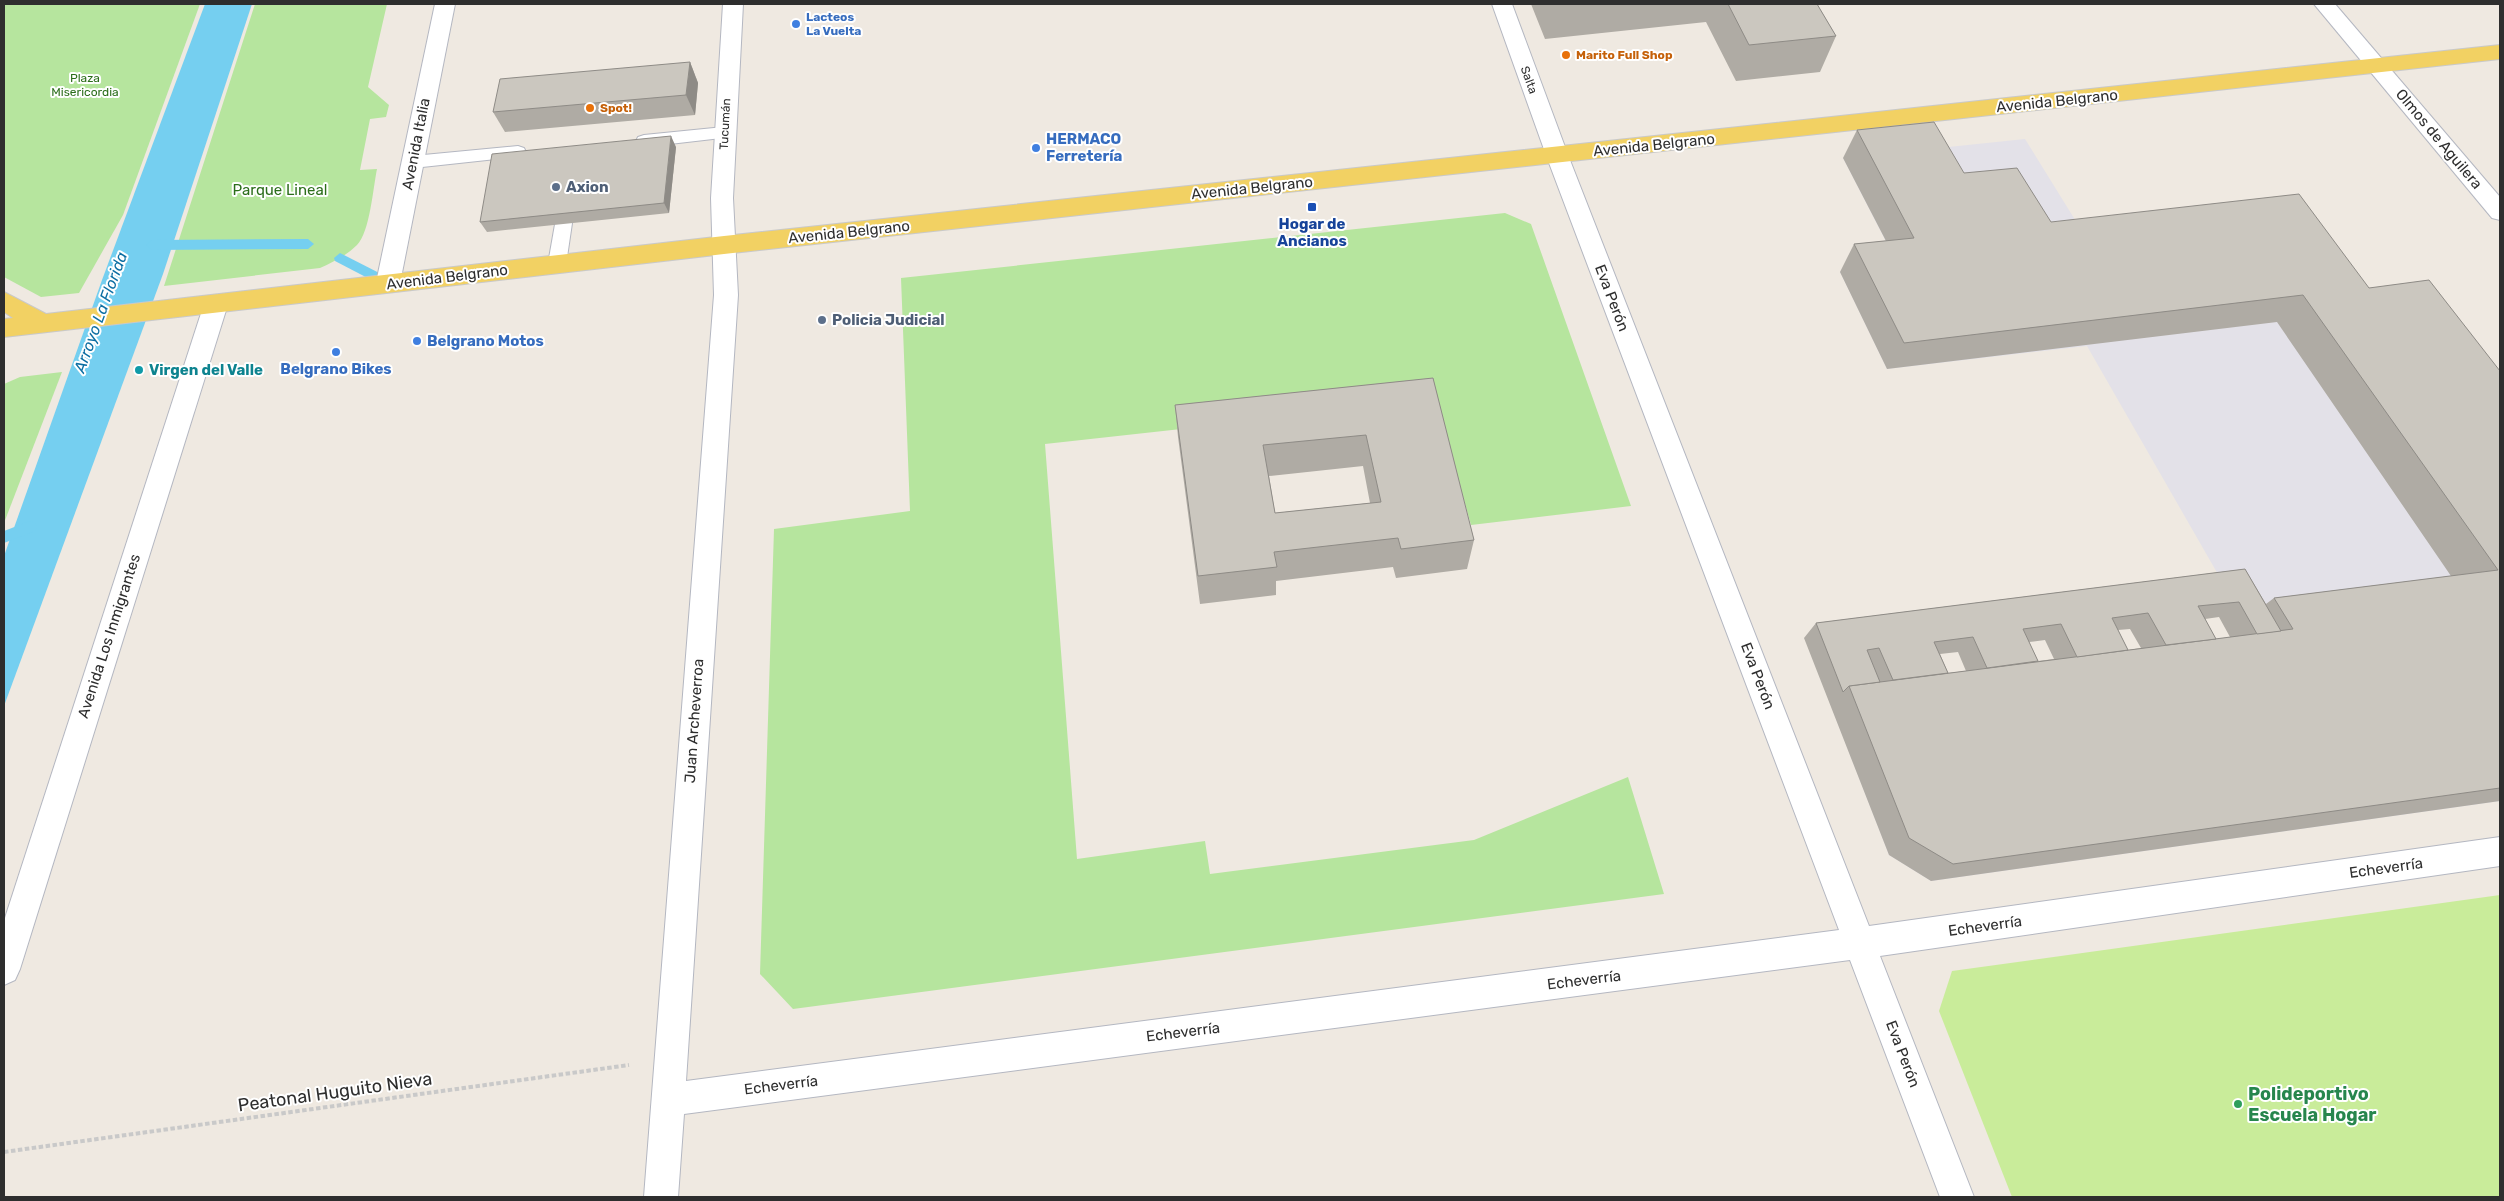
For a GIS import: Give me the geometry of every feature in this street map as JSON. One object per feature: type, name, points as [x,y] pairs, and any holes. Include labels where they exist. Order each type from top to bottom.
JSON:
[{"type":"main road","name":"Avenida Belgrano","points":[[4,328],[724,245],[2500,52]]},
{"type":"main road","points":[[4,302],[44,324]]},
{"type":"street","name":"Avenida Italia","points":[[388,284],[445,4]]},
{"type":"street","name":"Tucumán","points":[[724,245],[724,133],[733,4]]},
{"type":"street","name":"Salta","points":[[1502,4],[1557,155]]},
{"type":"street","name":"Olmos de Aguilera","points":[[2324,4],[2500,212]]},
{"type":"street","name":"Eva Perón","points":[[1557,155],[1957,1197]]},
{"type":"street","name":"Juan Archeverroa","points":[[661,1197],[726,295],[724,245]]},
{"type":"street","name":"Avenida Los Inmigrantes","points":[[4,969],[216,304]]},
{"type":"street","name":"Echeverría","points":[[667,1100],[1861,943],[2500,852]]},
{"type":"lane","points":[[625,143],[724,133]]},
{"type":"lane","points":[[413,162],[537,151]]},
{"type":"lane","points":[[558,264],[570,176]]},
{"type":"path","name":"Peatonal Huguito Nieva","points":[[4,1152],[670,1060]]},
{"type":"shaded area","points":[[2025,139],[2090,244],[2275,222],[2500,439],[2500,801],[1931,881],[1889,855],[1831,706],[2262,651],[2087,346],[1887,369],[1840,272],[1898,265],[1843,158]]},
{"type":"green space","name":"Plaza Misericordia","points":[[4,4],[200,4],[123,215],[79,293],[41,297],[4,277]]},
{"type":"green space","name":"Parque Lineal","points":[[255,4],[387,4],[368,87],[389,105],[386,117],[370,119],[360,170],[377,169],[365,230],[353,249],[320,268],[164,286]]},
{"type":"green space","points":[[1505,213],[1531,224],[1631,506],[1471,525],[1436,401],[1045,444],[1077,859],[1205,841],[1210,874],[1474,840],[1628,777],[1664,894],[793,1009],[760,974],[774,529],[910,511],[901,278]]},
{"type":"green space","points":[[62,372],[4,523],[4,384],[20,377]]},
{"type":"green space","name":"Polideportivo Escuela Hogar","points":[[2500,895],[2500,1197],[2012,1197],[1939,1011],[1952,971]]},
{"type":"water","name":"Arroyo La Florida","points":[[205,4],[252,4],[163,274],[4,706],[4,556],[102,280]]},
{"type":"building","points":[[1728,4],[1817,4],[1836,36],[1749,45]]},
{"type":"building","points":[[690,62],[686,95],[493,112],[500,79]]},
{"type":"building","points":[[1934,122],[1964,173],[2017,168],[2051,222],[2299,194],[2369,288],[2429,280],[2500,371],[2500,788],[1953,864],[1909,838],[1849,686],[2293,629],[2274,598],[2498,570],[2303,295],[1904,343],[1854,244],[1914,238],[1857,130]]},
{"type":"building","points":[[671,136],[664,203],[480,222],[492,154]]},
{"type":"building","points":[[1433,378],[1474,540],[1401,549],[1398,538],[1274,552],[1277,567],[1198,576],[1175,405]],"holes":[[[1366,435],[1381,502],[1275,513],[1263,445]]]},
{"type":"building","points":[[2245,569],[2281,631],[2257,634],[2239,602],[2198,606],[2216,639],[2166,645],[2148,613],[2112,618],[2128,650],[2077,657],[2061,624],[2023,629],[2038,661],[1987,668],[1973,637],[1934,642],[1948,673],[1893,680],[1879,648],[1867,650],[1880,682],[1849,686],[1843,692],[1816,623]]},
{"type":"waterway","points":[[152,245],[308,244]]},
{"type":"waterway","points":[[340,258],[388,283]]},
{"type":"waterway","points":[[4,537],[30,527]]},
{"type":"place","name":"Lacteos La Vuelta","points":[[796,24]]},
{"type":"place","name":"Marito Full Shop","points":[[1566,55]]},
{"type":"place","name":"Spot!","points":[[590,108]]},
{"type":"place","name":"HERMACO Ferretería","points":[[1036,148]]},
{"type":"place","name":"Axion","points":[[556,187]]},
{"type":"place","name":"Hogar de Ancianos","points":[[1312,207]]},
{"type":"place","name":"Policia Judicial","points":[[822,320]]},
{"type":"place","name":"Belgrano Motos","points":[[417,341]]},
{"type":"place","name":"Belgrano Bikes","points":[[336,352]]},
{"type":"place","name":"Virgen del Valle","points":[[139,370]]},
{"type":"place","name":"Polideportivo Escuela Hogar","points":[[2238,1104]]}]
